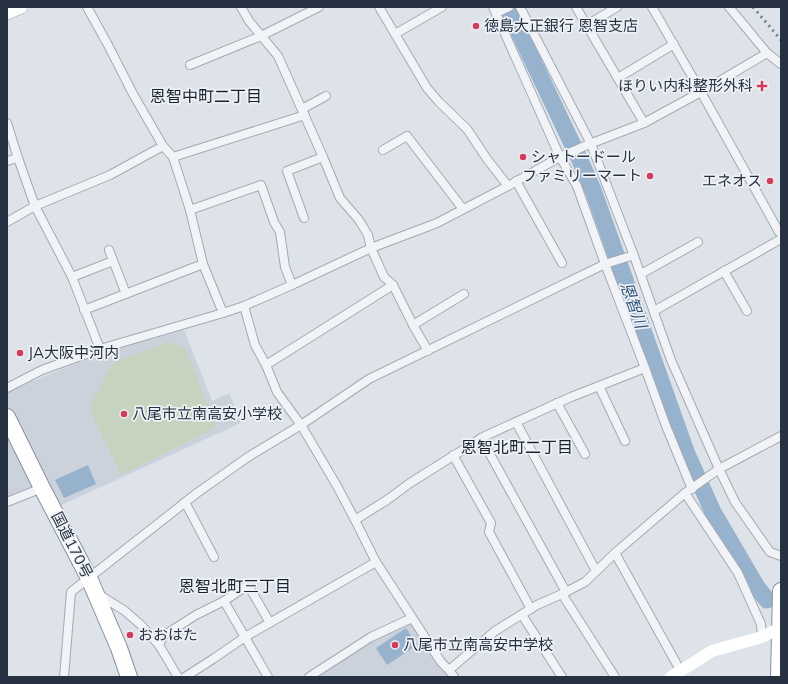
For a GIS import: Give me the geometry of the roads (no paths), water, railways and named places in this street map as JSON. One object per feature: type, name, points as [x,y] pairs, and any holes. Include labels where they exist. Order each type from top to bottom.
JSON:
[{"type":"highway","name":"国道170号","points":[[7,417],[96,592],[130,677]]},
{"type":"highway","points":[[779,677],[781,591]]},
{"type":"main road","points":[[7,13],[21,7]]},
{"type":"street","points":[[87,7],[133,94],[163,146],[173,157],[190,210],[203,264],[223,313]]},
{"type":"street","points":[[241,7],[249,21],[278,56],[340,198],[359,220],[368,235],[371,248],[384,277],[394,284],[413,325],[428,351]]},
{"type":"street","points":[[190,65],[261,36],[319,7]]},
{"type":"street","points":[[379,7],[427,88],[467,129],[487,159],[508,186]]},
{"type":"street","points":[[395,34],[442,7]]},
{"type":"street","points":[[510,7],[495,10],[577,186],[691,490],[738,573],[761,624],[762,636]]},
{"type":"street","points":[[520,7],[589,144],[640,274],[671,360],[718,469],[743,515],[770,552],[781,556]]},
{"type":"street","points":[[576,7],[644,123]]},
{"type":"street","points":[[587,25],[617,7]]},
{"type":"street","points":[[652,7],[702,92],[779,232],[781,232]]},
{"type":"street","points":[[729,7],[767,53],[781,64]]},
{"type":"street","points":[[618,78],[674,44]]},
{"type":"street","points":[[7,388],[42,370],[100,349],[244,306],[371,248],[436,223],[562,156],[644,123],[702,92],[767,53]]},
{"type":"street","points":[[173,157],[303,112],[326,96]]},
{"type":"street","points":[[7,123],[35,206],[72,277],[100,349]]},
{"type":"street","points":[[383,150],[407,136],[463,209]]},
{"type":"street","points":[[7,222],[35,206],[110,175],[163,146]]},
{"type":"street","points":[[304,218],[287,171],[323,157]]},
{"type":"street","points":[[7,161],[18,158]]},
{"type":"street","points":[[516,181],[562,263]]},
{"type":"street","points":[[190,210],[261,185],[274,222],[280,232],[285,267],[292,285]]},
{"type":"street","points":[[654,311],[781,240]]},
{"type":"street","points":[[640,274],[698,242]]},
{"type":"street","points":[[109,250],[126,294]]},
{"type":"street","points":[[64,677],[71,592],[185,502],[248,457],[302,425],[369,379],[549,291],[607,264],[632,256]]},
{"type":"street","points":[[72,277],[113,261]]},
{"type":"street","points":[[84,310],[203,264]]},
{"type":"street","points":[[724,271],[747,311]]},
{"type":"street","points":[[266,365],[394,284]]},
{"type":"street","points":[[413,325],[464,294]]},
{"type":"street","points":[[244,306],[255,345],[266,365],[277,392],[302,425],[337,486],[376,562],[441,662],[452,674],[495,631],[537,605],[585,582],[615,554],[711,474],[781,436]]},
{"type":"street","points":[[355,520],[481,438],[557,403],[645,368]]},
{"type":"street","points":[[599,386],[625,441]]},
{"type":"street","points":[[557,403],[585,454]]},
{"type":"street","points":[[516,422],[596,571]]},
{"type":"street","points":[[481,438],[564,593],[615,677]]},
{"type":"street","points":[[454,455],[491,523],[488,532],[531,609]]},
{"type":"street","points":[[7,502],[42,488]]},
{"type":"street","points":[[185,502],[214,557]]},
{"type":"street","points":[[615,554],[675,674],[712,651],[779,631]]},
{"type":"street","points":[[185,677],[245,637],[376,562]]},
{"type":"street","points":[[159,645],[163,636],[196,615],[224,602],[248,585],[270,623]]},
{"type":"street","points":[[96,592],[125,611],[141,625],[159,645],[178,677]]},
{"type":"street","points":[[224,602],[268,677]]},
{"type":"street","points":[[522,615],[562,677]]},
{"type":"street","points":[[309,677],[372,637],[412,618]]},
{"type":"water","points":[[88,465],[96,484],[64,498],[55,480]]},
{"type":"water","points":[[406,628],[417,645],[387,665],[376,648]]},
{"type":"waterway","name":"恩智川","points":[[507,7],[593,190],[687,454],[713,512],[757,587],[767,600]]},
{"type":"railway","points":[[753,7],[781,40]]},
{"type":"place","name":"徳島大正銀行 恩智支店","points":[[476,26]]},
{"type":"place","name":"ほりい内科整形外科","points":[[762,86]]},
{"type":"place","name":"シャトードール","points":[[523,157]]},
{"type":"place","name":"ファミリーマート","points":[[650,176]]},
{"type":"place","name":"エネオス","points":[[770,181]]},
{"type":"place","name":"JA大阪中河内","points":[[20,353]]},
{"type":"place","name":"八尾市立南高安小学校","points":[[124,414]]},
{"type":"place","name":"おおはた","points":[[130,635]]},
{"type":"place","name":"八尾市立南高安中学校","points":[[395,645]]},
{"type":"district","name":"恩智中町二丁目","points":[[206,96]]},
{"type":"district","name":"恩智北町二丁目","points":[[517,447]]},
{"type":"district","name":"恩智北町三丁目","points":[[235,586]]}]
